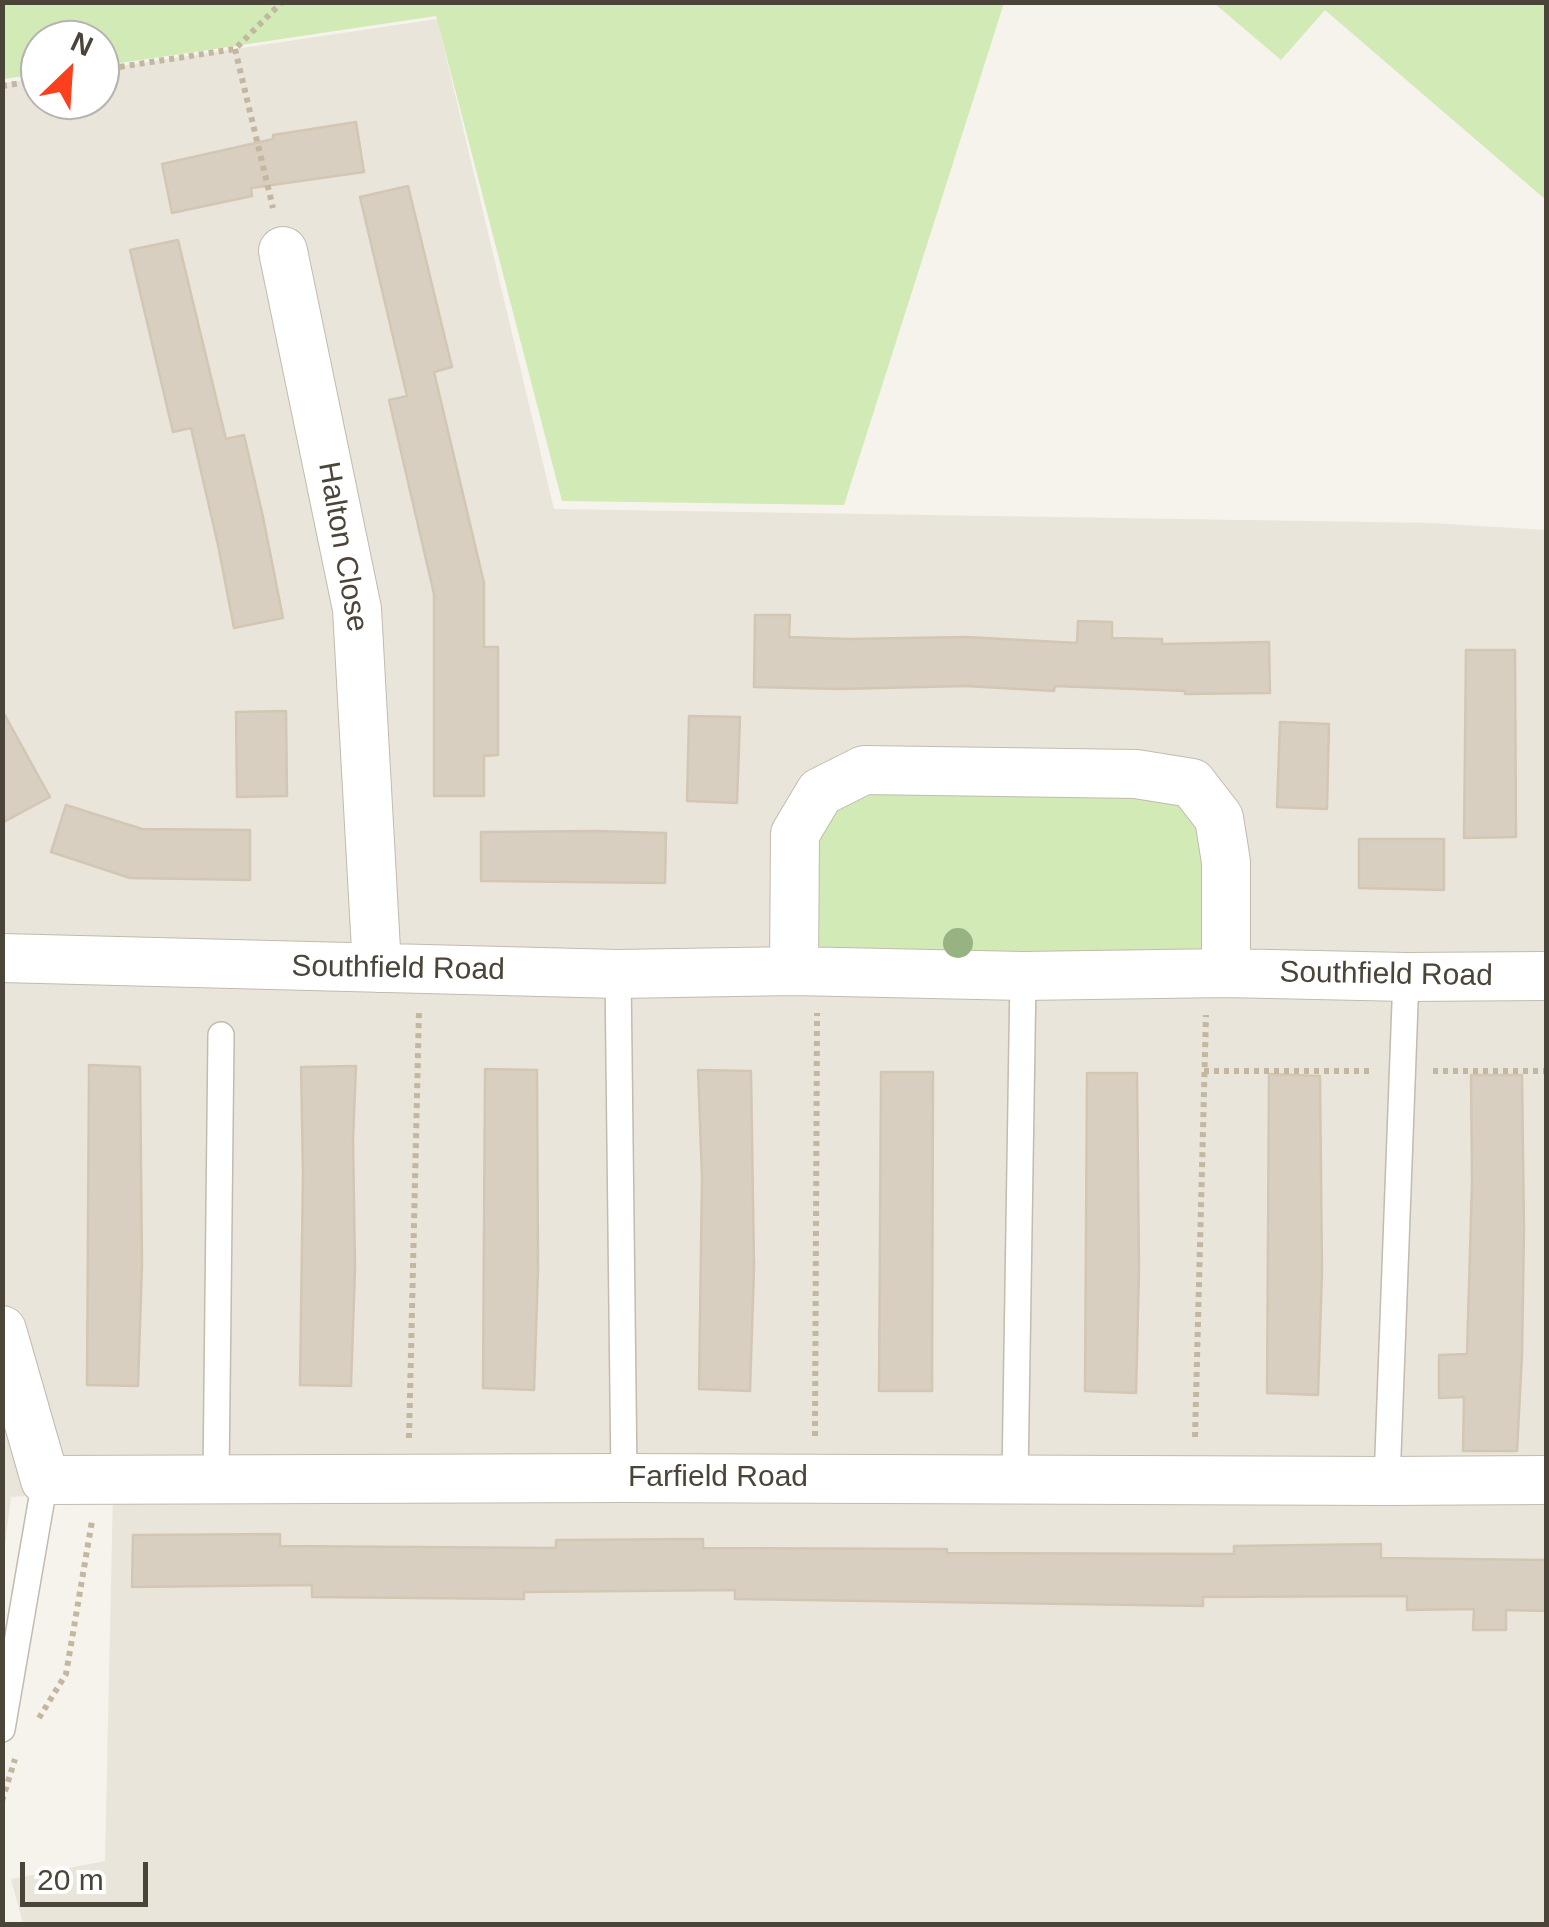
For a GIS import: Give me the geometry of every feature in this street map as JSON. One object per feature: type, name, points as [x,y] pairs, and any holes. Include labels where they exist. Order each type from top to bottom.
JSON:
[{"type":"street","name":"Halton Close","points":[[284,250],[358,608],[398,968]]},
{"type":"street","points":[[806,972],[795,834],[820,792],[864,770],[1136,774],[1192,783],[1219,818],[1226,862],[1216,973]]},
{"type":"street","name":"Southfield Road","points":[[2,958],[618,974],[1546,976]]},
{"type":"street","points":[[2,1330],[45,1480]]},
{"type":"street","name":"Farfield Road","points":[[45,1480],[1546,1480]]},
{"type":"lane","points":[[618,974],[624,1478]]},
{"type":"lane","points":[[1015,1478],[1023,976]]},
{"type":"lane","points":[[1387,1481],[1406,977]]},
{"type":"lane","points":[[216,1479],[221,1035]]},
{"type":"lane","points":[[2,1729],[45,1480]]},
{"type":"path","points":[[120,67],[235,49],[282,2]]},
{"type":"path","points":[[235,49],[284,250]]},
{"type":"path","points":[[398,968],[408,1478]]},
{"type":"path","points":[[806,972],[814,1478]]},
{"type":"path","points":[[1194,1479],[1216,973]]},
{"type":"path","points":[[39,1718],[66,1674],[99,1480]]},
{"type":"path","points":[[2,1801],[17,1751]]},
{"type":"shaded area","points":[[437,19],[554,509],[1432,523],[1546,530],[1546,1924],[23,1924],[11,1879],[105,1861],[113,1490],[11,1497],[3,1561],[3,83],[20,81],[20,120],[120,120],[120,66]]},
{"type":"green space","points":[[3,2],[1004,3],[844,505],[562,501],[436,16],[120,63],[120,20],[20,20],[20,77],[3,79]]},
{"type":"green space","points":[[1214,3],[1546,3],[1546,200],[1325,10],[1281,60]]},
{"type":"green space","points":[[1192,783],[1226,973],[784,967],[820,792]]},
{"type":"building","points":[[356,122],[364,172],[251,188],[252,196],[172,213],[162,164],[273,139],[273,135]]},
{"type":"building","points":[[408,186],[452,367],[434,372],[484,583],[484,647],[498,647],[498,755],[484,756],[484,796],[434,796],[434,594],[389,400],[407,396],[360,197]]},
{"type":"building","points":[[178,240],[226,439],[244,435],[283,618],[234,628],[191,428],[173,432],[130,250]]},
{"type":"building","points":[[755,615],[790,615],[789,637],[966,637],[1077,643],[1078,621],[1112,622],[1112,638],[1162,639],[1162,644],[1269,642],[1270,693],[1185,694],[1055,686],[1054,691],[966,686],[754,687]]},
{"type":"building","points":[[1466,650],[1515,650],[1516,837],[1464,838]]},
{"type":"building","points":[[2,710],[50,797],[2,823]]},
{"type":"building","points":[[286,711],[287,796],[237,797],[236,712]]},
{"type":"building","points":[[689,716],[740,717],[737,803],[687,801]]},
{"type":"building","points":[[1280,722],[1329,724],[1327,809],[1277,807]]},
{"type":"building","points":[[66,805],[142,829],[250,830],[250,880],[130,878],[51,852]]},
{"type":"building","points":[[481,832],[666,833],[665,883],[481,881]]},
{"type":"building","points":[[1359,839],[1444,839],[1444,890],[1359,888]]},
{"type":"building","points":[[89,1065],[140,1067],[142,1264],[138,1386],[87,1385]]},
{"type":"building","points":[[356,1066],[351,1386],[300,1385],[301,1067]]},
{"type":"building","points":[[485,1069],[537,1070],[534,1390],[483,1388]]},
{"type":"building","points":[[698,1070],[751,1071],[754,1267],[750,1391],[699,1389],[702,1178]]},
{"type":"building","points":[[881,1072],[933,1072],[932,1391],[879,1391]]},
{"type":"building","points":[[1087,1073],[1137,1073],[1136,1393],[1085,1391]]},
{"type":"building","points":[[1269,1074],[1320,1076],[1322,1272],[1318,1395],[1267,1393]]},
{"type":"building","points":[[1471,1075],[1522,1075],[1524,1229],[1517,1451],[1463,1451],[1464,1397],[1439,1398],[1439,1355],[1467,1354]]},
{"type":"building","points":[[280,1534],[280,1546],[556,1548],[556,1540],[703,1539],[703,1548],[947,1549],[947,1553],[1234,1554],[1234,1546],[1381,1544],[1381,1558],[1546,1560],[1546,1611],[1506,1610],[1506,1630],[1473,1630],[1474,1609],[1407,1610],[1407,1596],[1203,1597],[1203,1606],[735,1599],[735,1590],[524,1592],[524,1599],[312,1597],[312,1585],[132,1587],[133,1535]]}]
